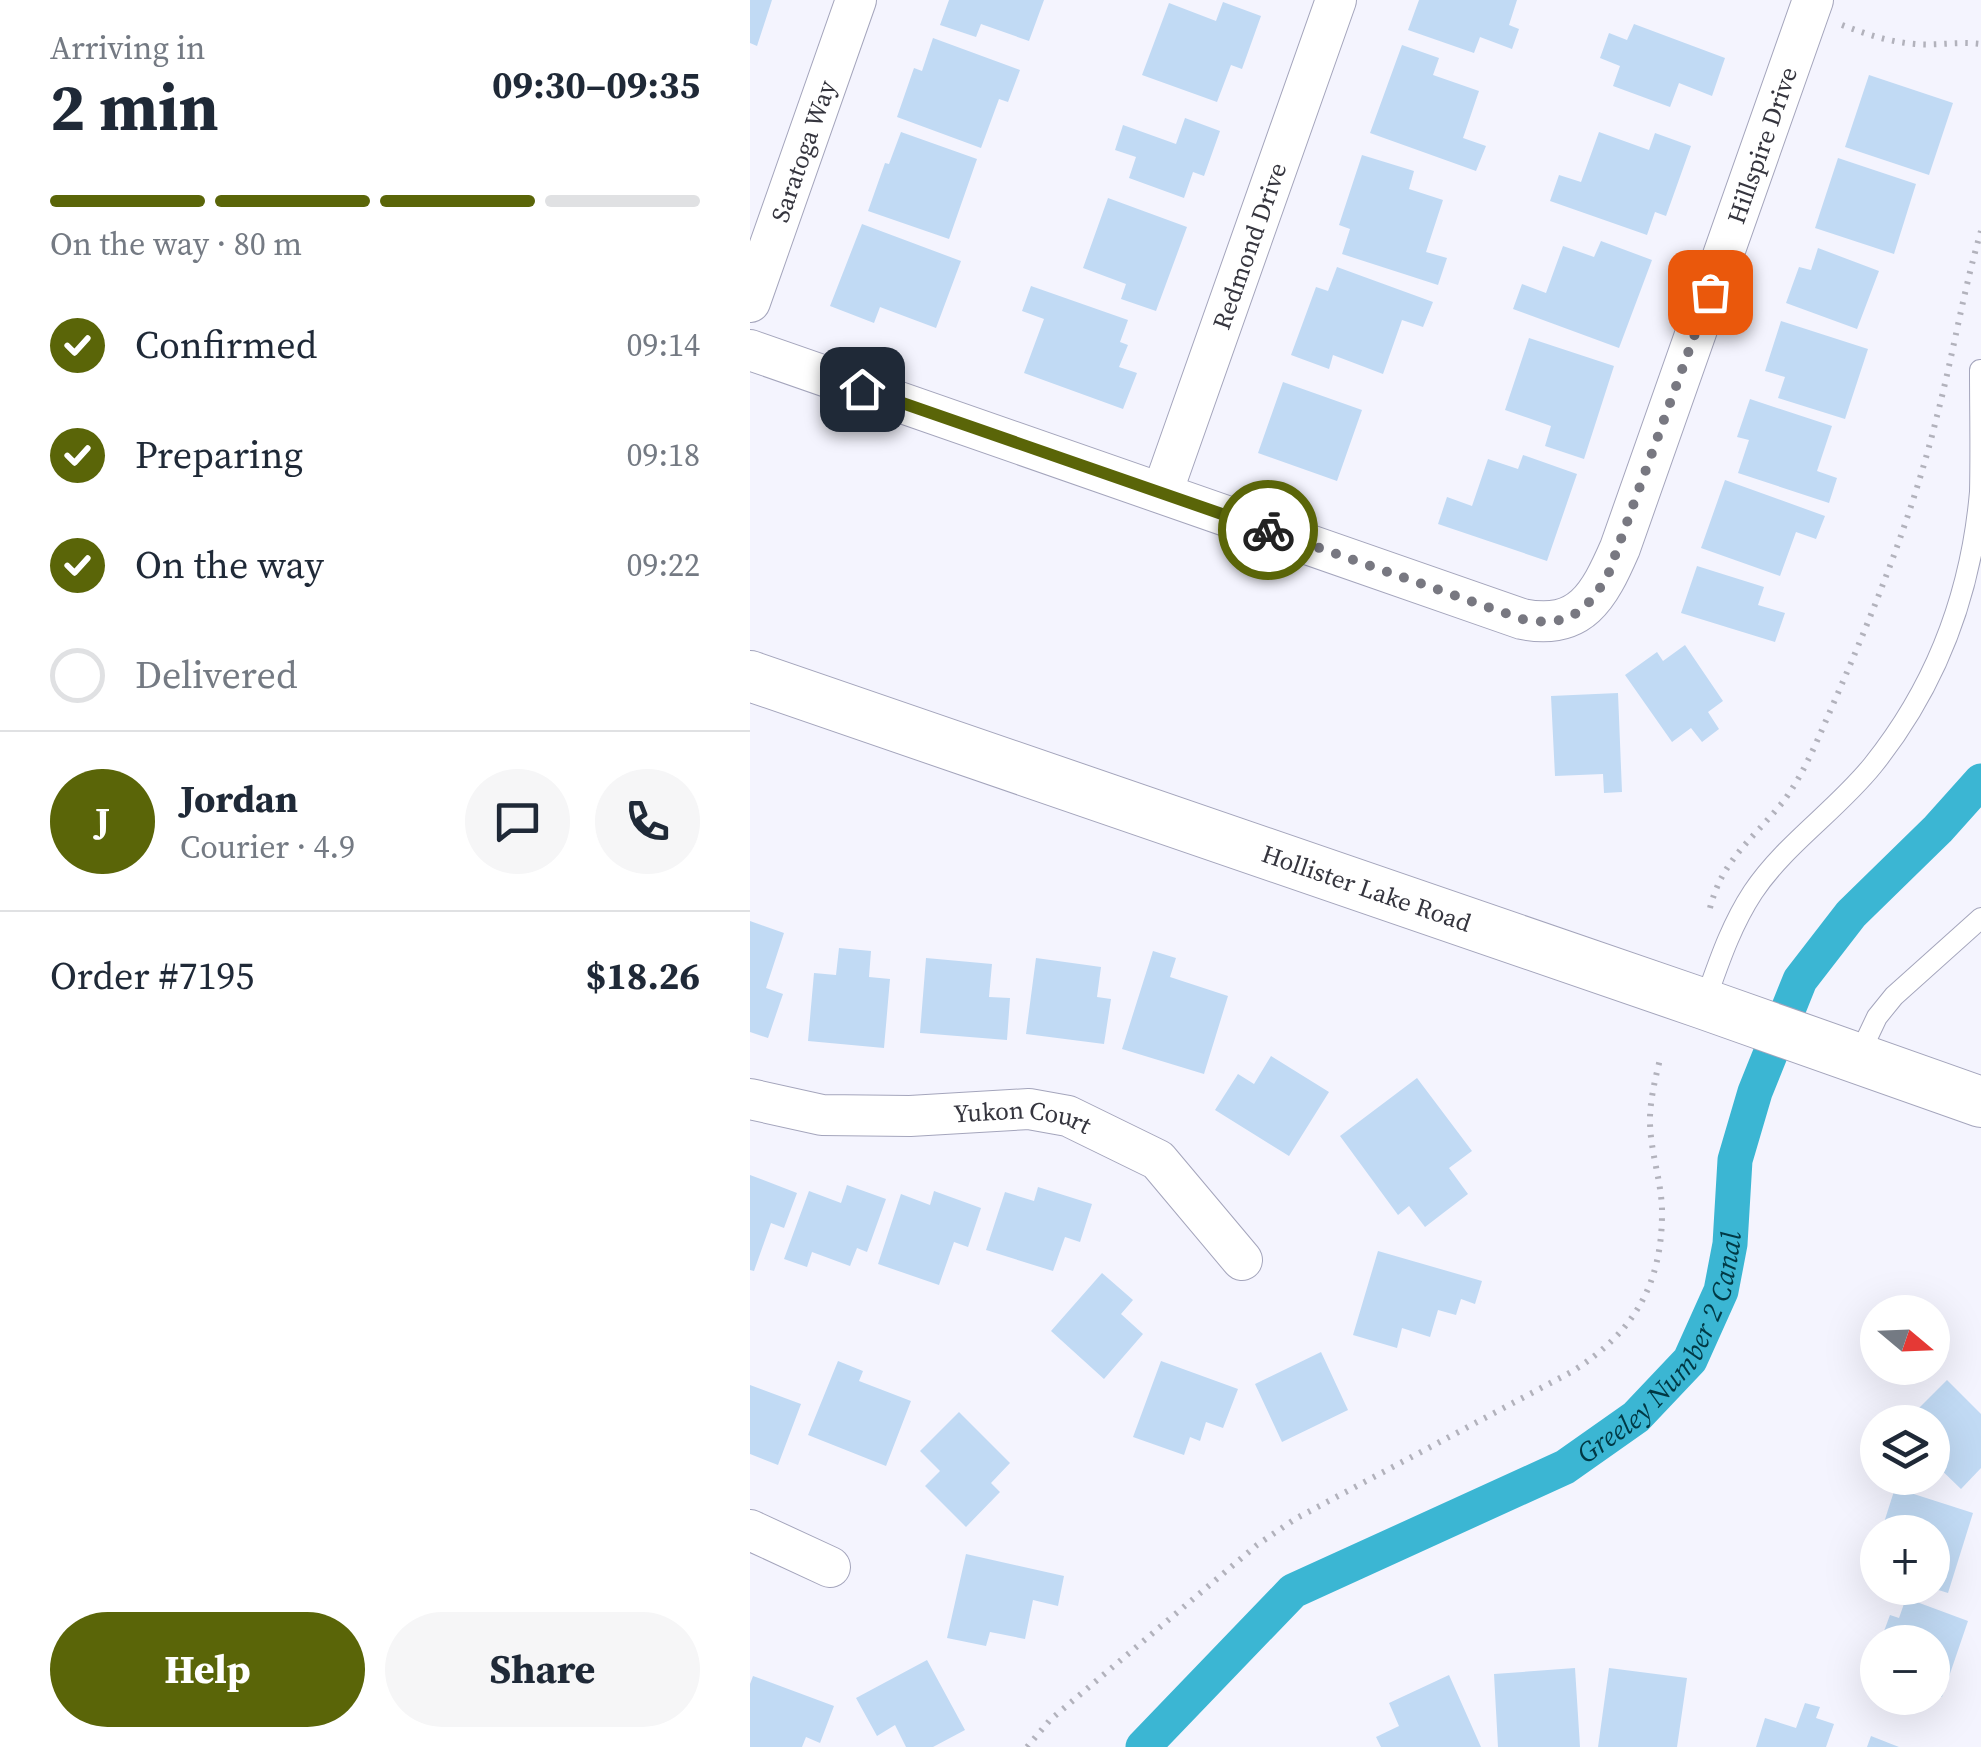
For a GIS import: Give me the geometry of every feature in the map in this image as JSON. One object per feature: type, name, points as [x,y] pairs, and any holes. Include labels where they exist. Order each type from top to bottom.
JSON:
[{"type":"street","name":"Saratoga Way","points":[[750,302],[856,0]]},
{"type":"street","name":"Redmond Drive","points":[[1162,493],[1336,0]]},
{"type":"street","name":"Hillspire Drive","points":[[1162,493],[1522,619],[1543,623],[1571,618],[1594,599],[1620,548],[1828,13]]},
{"type":"street","points":[[750,350],[1162,493]]},
{"type":"street","name":"Hollister Lake Road","points":[[750,676],[1981,1102]]},
{"type":"street","name":"Yukon Court","points":[[750,1099],[822,1115],[910,1116],[1030,1110],[1068,1116],[1158,1160],[1242,1260]]},
{"type":"street","points":[[750,1530],[830,1566]]},
{"type":"lane","points":[[1716,1008],[1730,931],[1755,889],[1871,768],[1909,716],[1938,664],[1955,621],[1972,552],[1980,490],[1980,370]]},
{"type":"lane","points":[[1845,1053],[1894,996],[1978,924]]},
{"type":"path","points":[[1828,13],[1876,37],[1918,44],[1981,44]]},
{"type":"path","points":[[1708,918],[1715,889],[1729,861],[1784,801],[1813,750],[1882,590],[1937,417],[1981,231]]},
{"type":"path","points":[[1028,1747],[1050,1720],[1269,1536],[1294,1519],[1573,1371],[1601,1353],[1626,1328],[1646,1294],[1656,1257],[1662,1209],[1650,1121],[1661,1055]]},
{"type":"building","points":[[750,0],[772,0],[757,46],[750,43]]},
{"type":"building","points":[[949,0],[1044,0],[1029,41],[981,24],[976,37],[940,25]]},
{"type":"building","points":[[1419,0],[1517,0],[1509,25],[1519,29],[1512,49],[1480,37],[1474,53],[1408,30]]},
{"type":"building","points":[[1223,2],[1261,16],[1242,69],[1231,65],[1217,102],[1142,75],[1169,3],[1216,21]]},
{"type":"building","points":[[1634,24],[1725,58],[1712,96],[1679,83],[1670,107],[1613,86],[1620,66],[1600,58],[1609,33],[1627,40]]},
{"type":"building","points":[[933,38],[1020,70],[1008,102],[999,99],[981,148],[897,117],[914,68],[922,71]]},
{"type":"building","points":[[1402,45],[1439,58],[1433,75],[1479,91],[1463,138],[1486,146],[1476,171],[1370,133]]},
{"type":"building","points":[[1869,75],[1953,103],[1929,175],[1845,147]]},
{"type":"building","points":[[1185,118],[1220,131],[1204,176],[1193,172],[1184,198],[1129,178],[1136,157],[1115,150],[1123,125],[1176,144]]},
{"type":"building","points":[[901,132],[977,159],[949,239],[868,211]]},
{"type":"building","points":[[1599,132],[1649,150],[1655,133],[1691,146],[1666,216],[1655,212],[1647,235],[1550,201],[1559,175],[1581,182]]},
{"type":"building","points":[[1362,155],[1414,171],[1409,189],[1443,200],[1426,252],[1447,258],[1438,285],[1342,254],[1350,229],[1339,225]]},
{"type":"building","points":[[1838,158],[1916,184],[1894,254],[1815,228]]},
{"type":"building","points":[[1108,198],[1187,227],[1156,311],[1121,299],[1126,284],[1083,268]]},
{"type":"building","points":[[862,224],[961,261],[936,328],[880,307],[874,323],[830,306]]},
{"type":"building","points":[[1601,241],[1652,260],[1619,348],[1513,309],[1522,284],[1546,293],[1563,246],[1594,257]]},
{"type":"building","points":[[1818,248],[1879,271],[1857,329],[1786,303],[1799,267],[1811,270]]},
{"type":"building","points":[[1337,267],[1433,302],[1423,327],[1402,320],[1383,374],[1333,355],[1329,369],[1291,355],[1316,287],[1328,291]]},
{"type":"building","points":[[1031,286],[1128,320],[1120,342],[1128,345],[1119,367],[1137,373],[1123,409],[1024,373],[1044,319],[1022,311]]},
{"type":"building","points":[[1781,321],[1868,349],[1845,419],[1778,398],[1785,377],[1765,371]]},
{"type":"building","points":[[1529,338],[1614,366],[1584,459],[1545,446],[1551,426],[1505,410]]},
{"type":"building","points":[[1283,382],[1362,410],[1337,481],[1258,453]]},
{"type":"building","points":[[1750,399],[1832,426],[1817,471],[1837,478],[1829,503],[1738,473],[1749,440],[1737,437]]},
{"type":"building","points":[[1523,455],[1577,474],[1547,561],[1438,524],[1447,497],[1472,506],[1488,459],[1518,469]]},
{"type":"building","points":[[1725,480],[1825,516],[1816,539],[1796,532],[1780,576],[1701,548]]},
{"type":"building","points":[[1697,566],[1764,587],[1758,605],[1785,613],[1775,642],[1681,613]]},
{"type":"building","points":[[1685,645],[1723,701],[1708,712],[1719,729],[1702,742],[1691,728],[1672,742],[1625,675],[1657,652],[1663,661]]},
{"type":"building","points":[[1618,693],[1622,792],[1604,793],[1603,774],[1555,776],[1551,696]]},
{"type":"building","points":[[750,921],[784,933],[766,988],[783,994],[768,1038],[750,1032]]},
{"type":"building","points":[[839,948],[871,951],[869,977],[890,979],[884,1048],[808,1041],[814,973],[836,975]]},
{"type":"building","points":[[1153,951],[1176,958],[1170,977],[1228,996],[1204,1074],[1122,1049]]},
{"type":"building","points":[[926,958],[992,964],[989,997],[1010,998],[1007,1040],[920,1033]]},
{"type":"building","points":[[1036,958],[1101,967],[1097,997],[1111,999],[1104,1044],[1026,1034]]},
{"type":"building","points":[[1271,1056],[1329,1092],[1289,1156],[1215,1110],[1238,1074],[1254,1084]]},
{"type":"building","points":[[1417,1078],[1472,1151],[1449,1168],[1468,1194],[1425,1227],[1409,1206],[1398,1215],[1340,1136]]},
{"type":"building","points":[[750,1175],[797,1193],[784,1228],[771,1223],[754,1271],[750,1270]]},
{"type":"building","points":[[847,1185],[886,1199],[867,1252],[857,1248],[850,1266],[812,1252],[807,1267],[784,1259],[809,1191],[841,1203]]},
{"type":"building","points":[[1038,1187],[1092,1204],[1080,1242],[1065,1237],[1053,1271],[986,1250],[1005,1192],[1034,1201]]},
{"type":"building","points":[[934,1191],[981,1208],[968,1247],[954,1242],[939,1285],[878,1264],[901,1194],[930,1205]]},
{"type":"building","points":[[1378,1251],[1482,1281],[1475,1304],[1461,1299],[1456,1315],[1438,1310],[1430,1337],[1402,1328],[1397,1348],[1353,1335]]},
{"type":"building","points":[[1102,1273],[1133,1300],[1121,1314],[1143,1334],[1104,1379],[1051,1331]]},
{"type":"building","points":[[1321,1352],[1348,1410],[1282,1442],[1255,1384]]},
{"type":"building","points":[[838,1361],[863,1371],[859,1381],[911,1401],[886,1466],[808,1435]]},
{"type":"building","points":[[1161,1361],[1238,1389],[1223,1428],[1206,1422],[1200,1441],[1190,1437],[1184,1455],[1133,1437]]},
{"type":"building","points":[[1950,1383],[1981,1414],[1981,1468],[1961,1489],[1950,1478],[1950,1405],[1922,1405],[1942,1385]]},
{"type":"building","points":[[750,1385],[801,1404],[778,1465],[750,1454]]},
{"type":"building","points":[[959,1412],[1010,1463],[991,1483],[1000,1492],[966,1527],[925,1486],[940,1471],[920,1451]]},
{"type":"building","points":[[1893,1495],[1917,1495],[1973,1513],[1950,1587],[1950,1515],[1886,1515]]},
{"type":"building","points":[[966,1554],[1064,1576],[1058,1606],[1033,1600],[1025,1639],[990,1632],[986,1646],[947,1638]]},
{"type":"building","points":[[1904,1605],[1925,1605],[1968,1621],[1950,1674],[1950,1625],[1886,1625],[1890,1615],[1899,1618]]},
{"type":"building","points":[[927,1660],[965,1730],[933,1747],[906,1747],[895,1725],[877,1736],[856,1698]]},
{"type":"building","points":[[1575,1668],[1580,1747],[1498,1747],[1494,1674]]},
{"type":"building","points":[[1609,1668],[1687,1678],[1677,1747],[1598,1747]]},
{"type":"building","points":[[1449,1675],[1481,1747],[1381,1747],[1376,1737],[1399,1726],[1389,1703]]},
{"type":"building","points":[[753,1676],[834,1706],[820,1743],[806,1737],[802,1747],[750,1747]]},
{"type":"building","points":[[1805,1703],[1820,1707],[1816,1718],[1834,1724],[1826,1747],[1756,1747],[1765,1718],[1796,1728]]},
{"type":"building","points":[[1871,1736],[1899,1747],[1867,1747]]},
{"type":"waterway","name":"Greeley Number 2 Canal","points":[[1143,1747],[1293,1591],[1565,1467],[1636,1417],[1690,1360],[1721,1291],[1730,1244],[1735,1160],[1755,1092],[1800,980],[1851,914],[1981,781]]},
{"type":"way so far","points":[[1268,530],[1522,619],[1543,623],[1571,618],[1594,599],[1620,548],[1710,292]]},
{"type":"route","points":[[862,389],[1268,530]]}]
